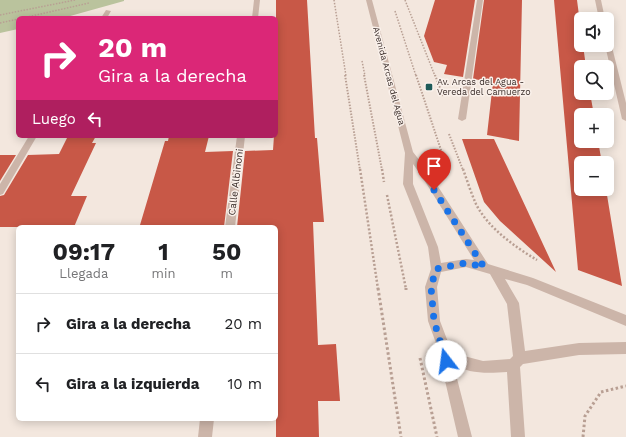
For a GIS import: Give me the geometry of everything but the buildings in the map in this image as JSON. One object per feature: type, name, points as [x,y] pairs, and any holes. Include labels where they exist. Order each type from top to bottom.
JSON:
[{"type":"street","points":[[255,16],[257,0]]},
{"type":"street","name":"Avenida Arcas del Agua","points":[[369,0],[409,153],[408,184],[433,247],[436,269]]},
{"type":"street","points":[[462,119],[480,0]]},
{"type":"street","points":[[598,0],[601,12]]},
{"type":"street","points":[[105,16],[108,11]]},
{"type":"street","points":[[610,52],[626,120]]},
{"type":"street","points":[[0,192],[33,138]]},
{"type":"street","name":"Calle Albinoni","points":[[230,225],[241,138]]},
{"type":"street","name":"Avenida Arcas del Agua","points":[[409,153],[425,173],[434,190],[489,269]]},
{"type":"street","points":[[465,437],[443,346],[434,321],[431,287],[436,269],[466,263],[489,269],[529,281],[626,321]]},
{"type":"street","points":[[489,269],[513,303],[518,437]]},
{"type":"street","points":[[443,346],[461,361],[483,367],[578,349],[626,348]]},
{"type":"street","points":[[205,437],[207,421]]},
{"type":"path","points":[[0,15],[76,0]]},
{"type":"path","points":[[334,0],[401,437]]},
{"type":"path","points":[[405,0],[443,97]]},
{"type":"path","points":[[33,16],[94,2]]},
{"type":"path","points":[[393,7],[448,171]]},
{"type":"path","points":[[0,23],[16,19]]},
{"type":"path","points":[[361,55],[385,186]]},
{"type":"path","points":[[448,129],[477,205],[493,226],[512,245],[542,263]]},
{"type":"path","points":[[387,193],[407,294]]},
{"type":"path","points":[[420,356],[437,437]]},
{"type":"path","points":[[583,437],[585,416],[601,392],[626,386]]},
{"type":"green space","points":[[0,0],[124,0],[70,16],[16,16],[16,29],[0,33]]},
{"type":"place","name":"Av. Arcas del Agua - Vereda del Camuerzo","points":[[429,87]]},
{"type":"route","points":[[434,190],[484,267],[466,263],[436,269],[431,287],[434,321],[443,346],[446,361]]}]
